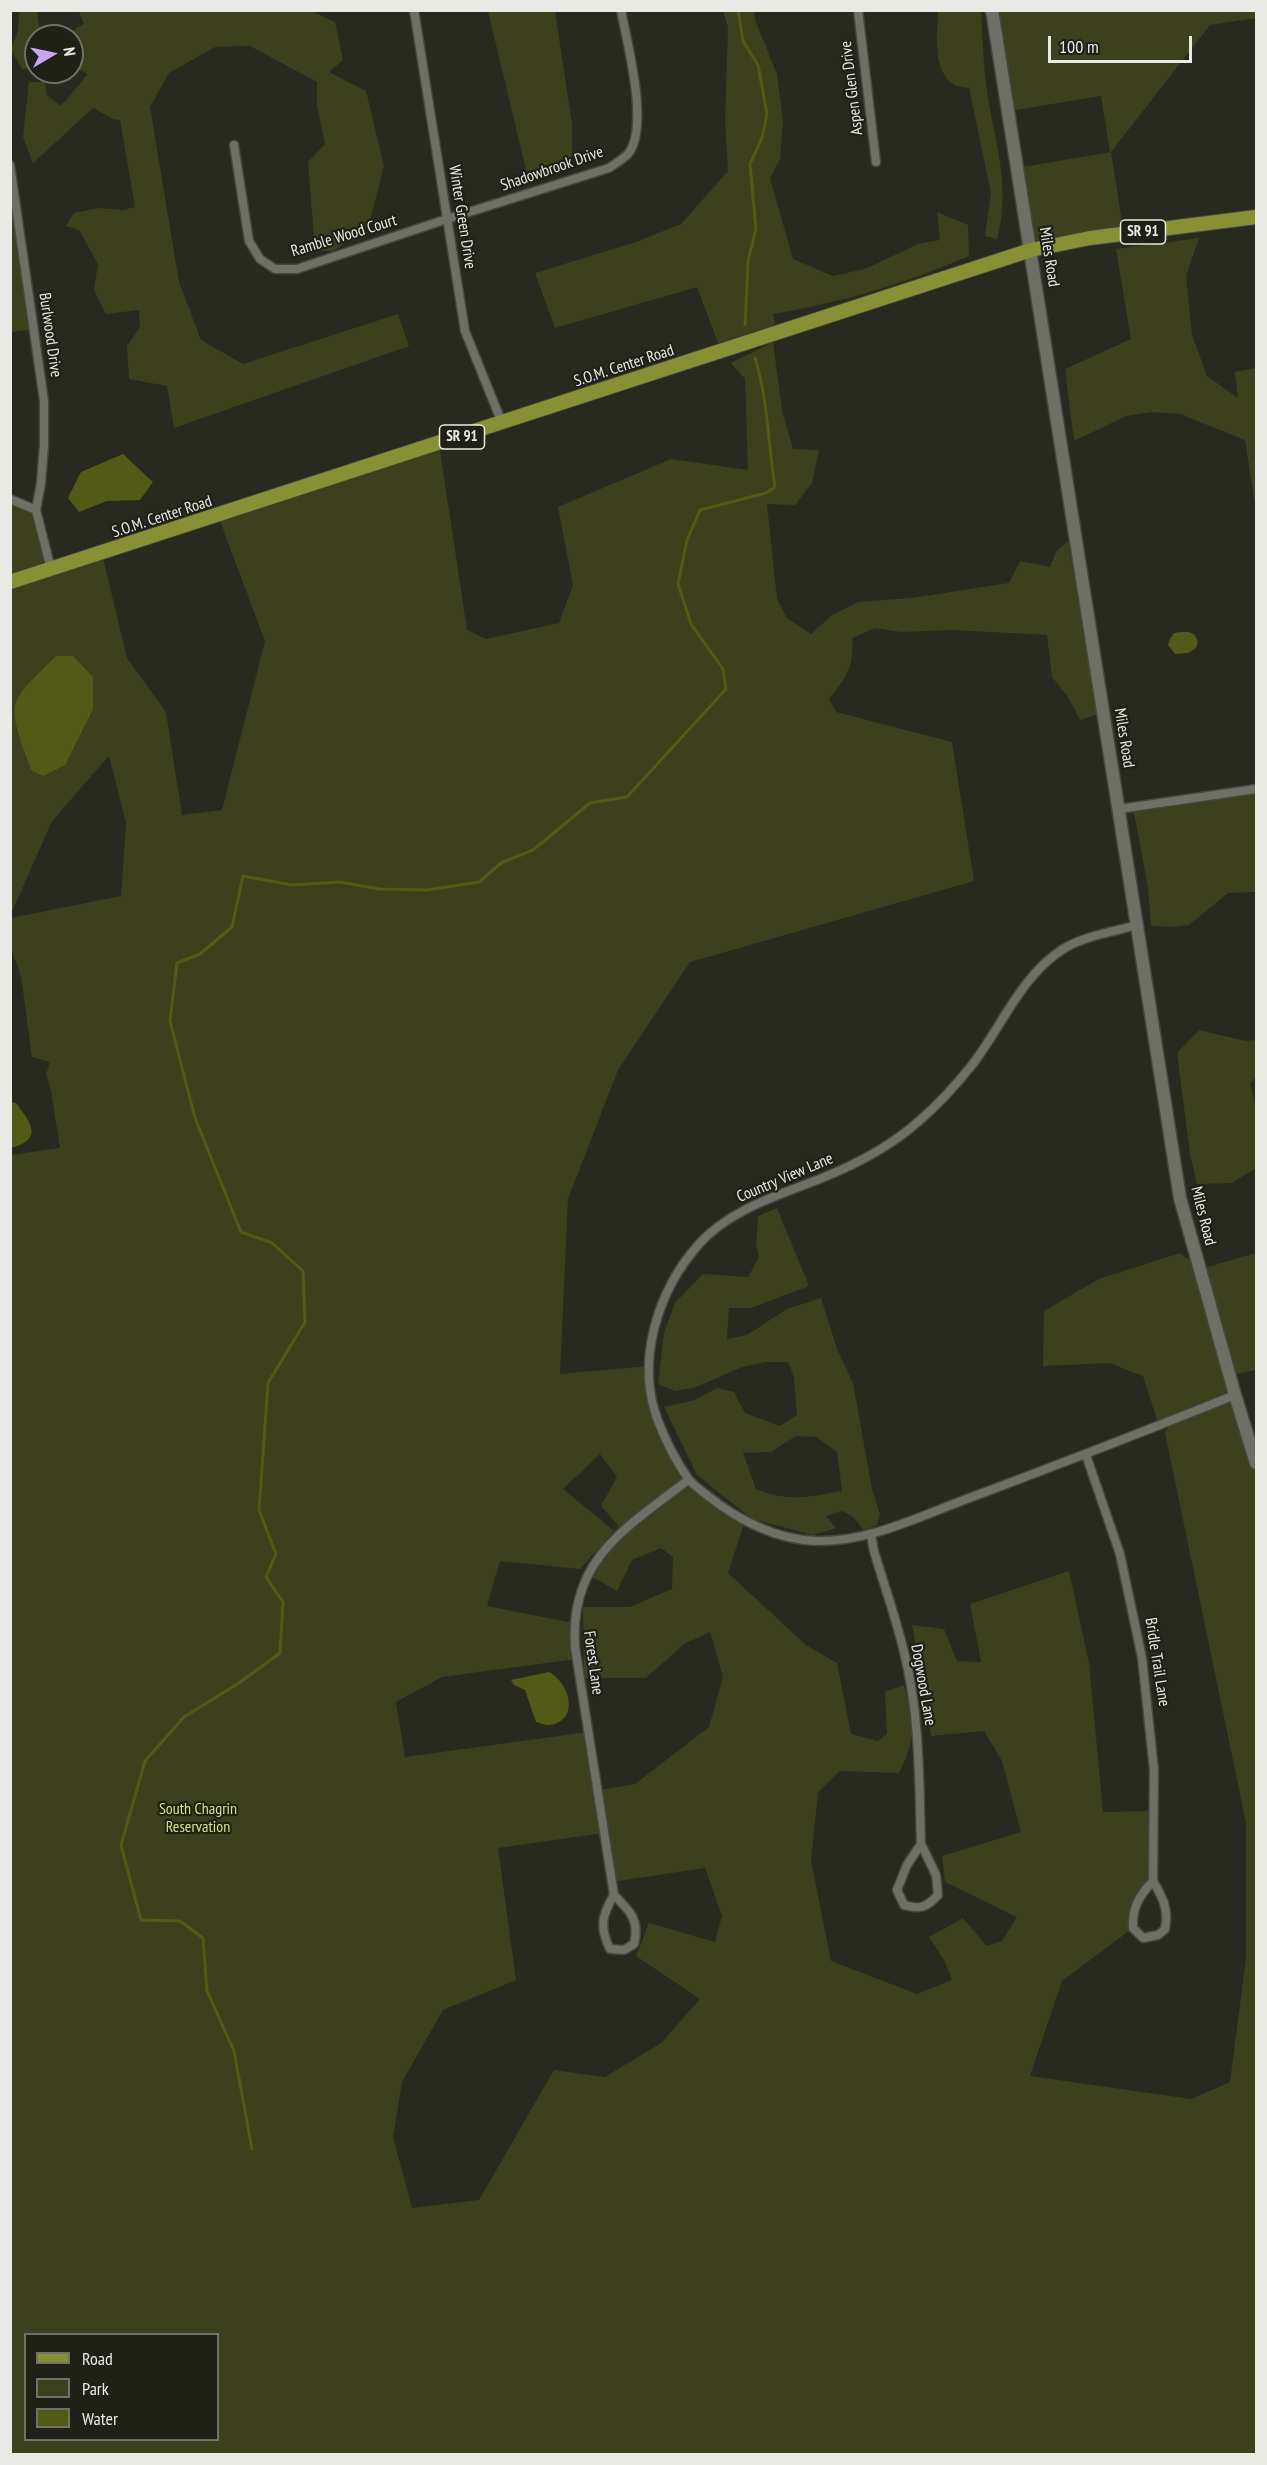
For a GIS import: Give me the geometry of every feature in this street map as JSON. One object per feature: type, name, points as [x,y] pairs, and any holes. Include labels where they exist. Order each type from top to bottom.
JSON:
[{"type":"main road","name":"Miles Road","points":[[992,10],[1180,1198],[1235,1395],[1257,1463]]},
{"type":"main road","name":"S.O.M. Center Road","points":[[10,582],[102,554],[1031,250],[1090,238],[1257,217]]},
{"type":"street","name":"Winter Green Drive","points":[[414,10],[465,331],[501,423]]},
{"type":"street","name":"Shadowbrook Drive","points":[[447,219],[609,168],[628,153],[636,136],[639,109],[621,10]]},
{"type":"street","name":"Aspen Glen Drive","points":[[858,10],[876,162]]},
{"type":"street","name":"Ramble Wood Court","points":[[234,145],[249,242],[260,259],[275,268],[297,269],[447,219]]},
{"type":"street","name":"Burlwood Drive","points":[[10,165],[44,401],[43,457],[36,510]]},
{"type":"street","points":[[10,499],[36,510],[51,569]]},
{"type":"street","points":[[1119,809],[1257,789]]},
{"type":"street","name":"Country View Lane","points":[[1137,926],[1088,938],[1066,947],[1040,966],[973,1064],[938,1105],[885,1147],[826,1177],[766,1200],[729,1219],[701,1241],[681,1267],[665,1294],[649,1355],[649,1387],[657,1420],[688,1480],[745,1521],[782,1536],[817,1541],[871,1535],[1086,1455],[1235,1395]]},
{"type":"street","name":"Bridle Trail Lane","points":[[1086,1455],[1120,1554],[1142,1658],[1154,1770],[1154,1881],[1164,1900],[1167,1917],[1166,1929],[1158,1935],[1143,1938],[1133,1928],[1132,1915],[1136,1902],[1154,1881]]},
{"type":"street","name":"Forest Lane","points":[[614,1895],[603,1914],[604,1936],[610,1949],[624,1950],[634,1944],[637,1930],[629,1910],[614,1895],[574,1647],[573,1623],[578,1598],[587,1574],[615,1536],[688,1480]]},
{"type":"street","name":"Dogwood Lane","points":[[871,1535],[904,1653],[915,1718],[920,1769],[921,1844],[936,1875],[938,1895],[928,1905],[917,1909],[904,1905],[897,1890],[908,1865],[921,1844]]},
{"type":"green space","points":[[78,10],[309,10],[335,22],[343,60],[329,72],[366,91],[384,166],[368,228],[333,251],[315,251],[308,162],[325,144],[317,105],[317,82],[250,46],[215,47],[169,73],[150,107],[179,282],[201,340],[243,364],[398,314],[409,346],[174,428],[167,386],[129,379],[127,346],[140,327],[139,310],[106,314],[94,290],[98,264],[79,230],[66,226],[74,213],[99,208],[123,210],[135,207],[120,120],[113,119],[93,108],[33,163],[23,137],[29,84],[45,84],[47,95],[61,106],[80,84],[84,84],[84,79],[88,74],[84,72],[84,24]]},
{"type":"green space","points":[[1256,10],[1256,18],[1210,25],[1111,152],[1124,234],[1031,250],[1018,168],[1110,152],[1101,96],[1009,111],[992,11]]},
{"type":"green space","points":[[19,11],[37,11],[39,24],[24,24],[24,69],[22,69],[11,50],[18,31]]},
{"type":"green space","points":[[488,11],[555,11],[572,124],[572,164],[527,174]]},
{"type":"green space","points":[[723,11],[754,11],[755,20],[777,74],[783,121],[780,159],[770,178],[793,259],[833,276],[865,269],[918,244],[940,240],[937,212],[968,225],[969,256],[873,291],[773,314],[775,325],[718,343],[697,287],[555,328],[535,273],[636,242],[681,224],[728,171],[725,122],[728,27]]},
{"type":"green space","points":[[938,11],[981,11],[986,84],[1002,179],[1003,198],[997,239],[985,236],[991,193],[969,88],[954,85],[947,79],[939,61]]},
{"type":"green space","points":[[17,210],[34,329],[11,332],[10,211]]},
{"type":"green space","points":[[1199,238],[1186,276],[1192,335],[1207,376],[1238,398],[1235,372],[1256,368],[1256,510],[1245,440],[1180,414],[1151,412],[1126,416],[1074,441],[1065,369],[1131,339],[1116,249]]},
{"type":"green space","name":"South Chagrin Reservation","points":[[773,342],[782,410],[793,449],[819,450],[812,483],[795,505],[767,504],[777,599],[787,618],[811,634],[831,616],[858,602],[912,598],[1009,583],[1020,561],[1050,567],[1056,552],[1068,541],[1098,714],[1080,720],[1068,697],[1052,677],[1047,635],[953,630],[901,632],[875,628],[852,638],[852,657],[848,671],[829,699],[836,712],[952,742],[974,881],[690,962],[618,1070],[568,1199],[560,1374],[649,1366],[657,1420],[688,1480],[745,1521],[728,1573],[806,1645],[837,1663],[851,1734],[878,1741],[887,1734],[885,1692],[904,1685],[912,1730],[909,1749],[899,1773],[840,1771],[818,1792],[811,1860],[831,1961],[917,1994],[952,1980],[944,1960],[929,1937],[963,1918],[987,1946],[1002,1941],[1017,1917],[945,1882],[942,1856],[1021,1832],[1002,1761],[984,1731],[931,1736],[912,1625],[944,1629],[957,1661],[981,1662],[970,1604],[1069,1571],[1089,1663],[1103,1812],[1153,1811],[1153,1881],[1144,1890],[1133,1928],[1062,1981],[1030,2076],[1191,2099],[1230,2082],[1246,1958],[1246,1823],[1165,1433],[1172,1421],[1159,1426],[1143,1376],[1109,1363],[1043,1366],[1044,1311],[1099,1279],[1180,1253],[1200,1269],[1256,1253],[1256,1370],[1230,1375],[1256,1463],[1256,2454],[11,2454],[10,1155],[60,1148],[46,1074],[50,1062],[32,1057],[21,976],[11,948],[11,918],[121,896],[126,823],[109,756],[52,821],[11,914],[11,582],[102,554],[127,658],[166,712],[182,815],[222,810],[265,641],[218,516],[439,444],[467,630],[486,639],[559,623],[573,585],[558,507],[671,459],[748,470],[745,379],[731,363]],"holes":[[[600,1454],[617,1477],[601,1506],[622,1530],[587,1574],[617,1591],[632,1560],[661,1548],[673,1557],[672,1589],[630,1607],[583,1607],[584,1678],[646,1678],[684,1644],[710,1632],[723,1677],[709,1727],[635,1784],[598,1790],[588,1732],[405,1757],[396,1702],[442,1677],[576,1659],[573,1623],[487,1606],[500,1561],[580,1569],[614,1531],[563,1489]],[[604,1833],[612,1882],[705,1868],[722,1916],[715,1942],[649,1923],[636,1956],[700,1999],[661,2043],[605,2077],[554,2070],[479,2200],[412,2208],[393,2137],[402,2082],[443,2010],[516,1980],[498,1848]]]},
{"type":"green space","points":[[11,499],[36,510],[49,563],[11,575]]},
{"type":"green space","points":[[1256,789],[1256,892],[1228,893],[1189,925],[1151,926],[1148,888],[1133,807]]},
{"type":"green space","points":[[1199,1030],[1245,1041],[1256,1040],[1256,1076],[1250,1084],[1256,1107],[1256,1168],[1232,1183],[1197,1184],[1190,1154],[1177,1053]]},
{"type":"green space","points":[[777,1208],[809,1286],[751,1308],[729,1308],[727,1339],[747,1335],[787,1309],[821,1298],[837,1349],[853,1383],[872,1489],[880,1514],[877,1525],[864,1530],[853,1517],[842,1511],[826,1516],[836,1528],[813,1535],[752,1519],[697,1475],[664,1407],[695,1400],[717,1388],[734,1392],[745,1413],[780,1426],[797,1415],[794,1377],[788,1362],[765,1362],[742,1367],[694,1388],[675,1391],[658,1384],[664,1333],[675,1303],[703,1274],[748,1277],[759,1257],[756,1244],[758,1216]],"holes":[[[796,1436],[816,1437],[837,1452],[842,1491],[788,1497],[756,1489],[743,1453],[771,1452]]]},
{"type":"water","points":[[123,454],[153,482],[140,500],[107,501],[79,512],[68,498],[81,472]]},
{"type":"water","points":[[1174,633],[1195,635],[1198,642],[1196,648],[1188,653],[1175,654],[1168,645]]},
{"type":"water","points":[[56,656],[73,656],[93,677],[93,709],[65,765],[43,776],[31,770],[16,725],[14,708],[24,689]]},
{"type":"water","points":[[11,1102],[16,1103],[32,1130],[28,1140],[11,1148]]},
{"type":"water","points":[[549,1672],[562,1684],[569,1700],[569,1709],[560,1722],[549,1725],[536,1722],[525,1690],[514,1685],[511,1680]]},
{"type":"waterway","points":[[738,10],[743,41],[758,65],[767,114],[762,138],[750,164],[756,229],[748,261],[745,325]]},
{"type":"waterway","points":[[252,2149],[234,2051],[207,1991],[203,1938],[180,1921],[141,1920],[121,1845],[145,1761],[184,1717],[239,1683],[280,1653],[283,1602],[266,1577],[276,1554],[259,1510],[268,1383],[305,1322],[303,1271],[272,1243],[241,1232],[195,1118],[170,1021],[177,963],[200,954],[232,927],[243,876],[292,885],[340,882],[379,889],[427,890],[479,882],[501,863],[533,850],[590,803],[627,797],[726,689],[723,669],[691,624],[678,584],[687,540],[700,510],[766,493],[775,487],[765,405],[755,358]]}]
